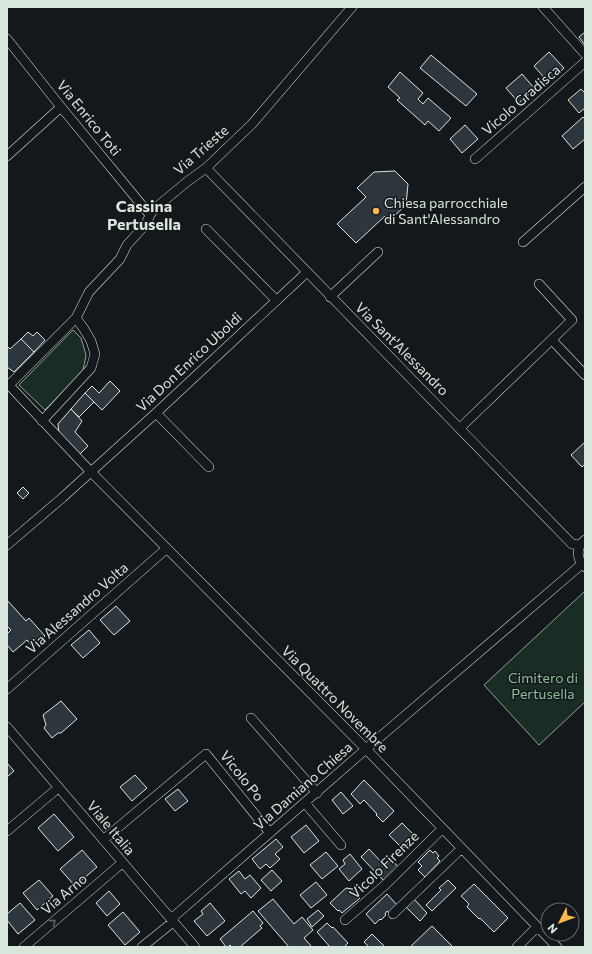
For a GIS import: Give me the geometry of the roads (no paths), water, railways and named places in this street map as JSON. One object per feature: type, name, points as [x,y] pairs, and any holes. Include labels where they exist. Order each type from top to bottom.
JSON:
[{"type":"street","name":"Via Trieste","points":[[8,384],[76,318],[89,292],[120,258],[127,245],[146,224],[154,209],[206,168],[252,124],[352,7]]},
{"type":"street","points":[[543,7],[585,54]]},
{"type":"street","name":"Via Enrico Toti","points":[[7,39],[150,215]]},
{"type":"street","name":"Vicolo Gradisca","points":[[475,159],[585,62]]},
{"type":"street","points":[[7,156],[61,107]]},
{"type":"street","name":"Via Sant'Alessandro","points":[[206,168],[306,273],[460,428],[572,544],[582,542]]},
{"type":"street","points":[[523,242],[585,187]]},
{"type":"street","points":[[206,229],[276,300]]},
{"type":"street","points":[[330,297],[378,252]]},
{"type":"street","name":"Via Don Enrico Uboldi","points":[[7,545],[156,413],[306,273]]},
{"type":"street","points":[[460,428],[572,320],[539,284]]},
{"type":"street","points":[[42,420],[91,368],[95,354],[91,341],[76,318]]},
{"type":"street","points":[[552,340],[585,375]]},
{"type":"street","name":"Via Quattro Novembre","points":[[8,384],[166,549],[366,750],[557,947]]},
{"type":"street","points":[[156,413],[209,467]]},
{"type":"street","points":[[582,542],[578,551],[578,556],[583,565]]},
{"type":"street","name":"Via Alessandro Volta","points":[[7,689],[166,549]]},
{"type":"street","name":"Via Damiano Chiesa","points":[[142,947],[270,833],[583,565]]},
{"type":"street","points":[[251,718],[317,793]]},
{"type":"street","name":"Viale Italia","points":[[7,728],[195,947]]},
{"type":"street","name":"Vicolo Po","points":[[103,840],[206,754],[270,833]]},
{"type":"street","points":[[7,831],[58,788]]},
{"type":"street","points":[[305,803],[341,846]]},
{"type":"street","name":"Vicolo Firenze","points":[[345,920],[385,885],[442,829]]},
{"type":"street","points":[[393,914],[461,849]]},
{"type":"street","name":"Via Arno","points":[[24,947],[122,863]]},
{"type":"street","points":[[517,947],[537,927]]},
{"type":"place","name":"Chiesa parrocchiale di Sant'Alessandro","points":[[376,211]]},
{"type":"district","name":"Cassina Pertusella","points":[[144,215]]},
{"type":"park label","name":"Cimitero di Pertusella","points":[[543,686]]}]
